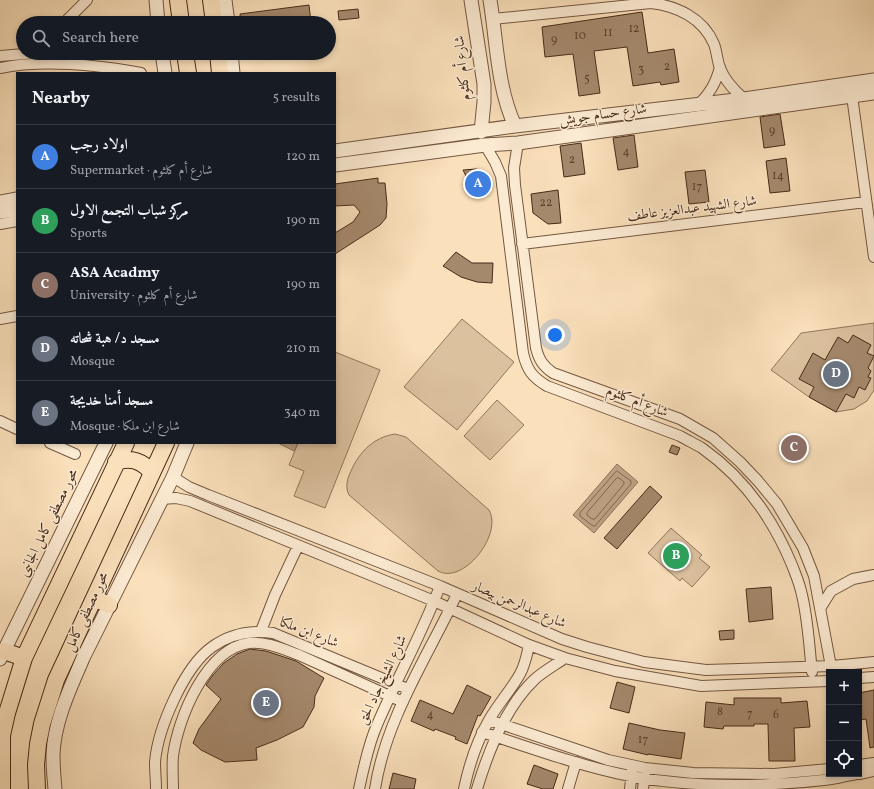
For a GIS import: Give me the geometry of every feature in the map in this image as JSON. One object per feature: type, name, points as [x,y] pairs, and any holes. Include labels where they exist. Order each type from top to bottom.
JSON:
[{"type":"main road","points":[[178,0],[180,16]]},
{"type":"main road","points":[[211,0],[213,16]]},
{"type":"main road","points":[[186,60],[188,72]]},
{"type":"main road","points":[[219,60],[220,72]]},
{"type":"main road","points":[[2,789],[2,734],[7,712],[24,658],[125,444]]},
{"type":"main road","name":"محور مصطفى كامل","points":[[37,789],[36,765],[38,744],[42,724],[56,680],[166,444]]},
{"type":"main road","points":[[116,462],[126,460],[136,461],[145,466],[152,474]]},
{"type":"main road","points":[[94,598],[109,605]]},
{"type":"main road","points":[[2,655],[24,658]]},
{"type":"street","points":[[71,16],[88,0]]},
{"type":"street","points":[[156,0],[157,16]]},
{"type":"street","points":[[225,0],[227,16]]},
{"type":"street","name":"شارع أم كلثوم","points":[[471,0],[484,84],[481,132]]},
{"type":"street","points":[[490,0],[503,90],[510,115],[515,126]]},
{"type":"street","points":[[493,20],[651,2],[664,4],[688,14],[706,31],[713,42],[718,55],[720,67],[726,79],[734,90],[744,99]]},
{"type":"street","points":[[0,56],[16,55]]},
{"type":"street","points":[[32,64],[33,60]]},
{"type":"street","points":[[163,60],[165,72]]},
{"type":"street","points":[[232,60],[233,72]]},
{"type":"street","points":[[0,68],[32,64],[62,64],[135,72]]},
{"type":"street","points":[[699,104],[709,94],[716,81],[720,67]]},
{"type":"street","name":"شارع حسام جويش","points":[[336,151],[481,132],[515,126],[744,99],[874,80]]},
{"type":"street","name":"شارع حسام جويش","points":[[336,165],[485,145],[518,143],[874,93]]},
{"type":"street","points":[[852,96],[874,257]]},
{"type":"street","points":[[637,112],[639,126]]},
{"type":"street","name":"شارع أم كلثوم","points":[[518,143],[514,168],[522,244],[536,348],[540,362],[545,368],[553,373],[680,419],[713,438],[740,462],[777,504],[803,548],[814,576],[832,669]]},
{"type":"street","name":"شارع أم كلثوم","points":[[485,145],[501,176],[523,353],[525,363],[530,372],[536,379],[547,386],[680,436],[701,448],[733,476],[760,505],[774,526],[801,589],[806,611],[813,681]]},
{"type":"street","points":[[368,146],[370,161]]},
{"type":"street","points":[[0,202],[16,199]]},
{"type":"street","name":"شارع الشهيد عبدالعزيز عاطف","points":[[522,244],[866,202]]},
{"type":"street","points":[[0,212],[16,210]]},
{"type":"street","points":[[0,224],[16,221]]},
{"type":"street","points":[[516,303],[530,301]]},
{"type":"street","points":[[0,319],[16,316]]},
{"type":"street","points":[[0,421],[16,429]]},
{"type":"street","points":[[52,444],[75,454]]},
{"type":"street","name":"محور مصطفى كامل الجانبى","points":[[2,655],[106,444]]},
{"type":"street","points":[[55,789],[53,754],[56,731],[62,709],[83,658],[173,477],[187,444]]},
{"type":"street","name":"شارع عبدالرحمن بيصار","points":[[173,477],[189,487],[208,495],[440,586],[562,639],[587,647],[644,662],[706,670],[811,667],[832,669],[874,662]]},
{"type":"street","points":[[161,499],[176,498],[190,501],[434,601],[529,645],[565,658],[615,670],[701,686],[826,681]]},
{"type":"street","points":[[261,631],[275,595],[298,546]]},
{"type":"street","points":[[821,607],[831,591],[853,579],[874,575]]},
{"type":"street","name":"شارع الشيخ جاد الحق","points":[[359,789],[369,746],[377,725],[440,586]]},
{"type":"street","name":"شارع الشيخ جاد الحق","points":[[375,789],[383,750],[408,689],[457,594]]},
{"type":"street","name":"شارع ابن ملكا","points":[[156,789],[156,761],[161,735],[170,709],[183,683],[197,662],[212,646],[229,637],[247,632],[261,631],[273,633],[408,689]]},
{"type":"street","points":[[284,649],[287,638]]},
{"type":"street","name":"شارع ابن ملكا","points":[[173,789],[173,756],[184,712],[207,672],[221,656],[236,647],[248,643],[262,643],[284,649],[403,702]]},
{"type":"street","points":[[464,789],[473,756],[482,732],[520,674],[524,666],[529,645]]},
{"type":"street","points":[[477,789],[484,766],[502,724],[524,690],[534,680],[565,658]]},
{"type":"street","points":[[862,678],[874,677]]},
{"type":"street","points":[[489,720],[608,760],[632,771]]},
{"type":"street","points":[[482,732],[576,762],[644,773],[774,774],[826,777]]},
{"type":"street","points":[[568,789],[576,762]]},
{"type":"street","points":[[862,765],[874,763]]},
{"type":"street","points":[[630,789],[632,771]]},
{"type":"street","points":[[862,773],[874,771]]},
{"type":"street","points":[[642,789],[644,773]]},
{"type":"street","points":[[837,777],[838,789]]},
{"type":"shaded area","points":[[462,319],[514,362],[457,430],[404,387]]},
{"type":"shaded area","points":[[874,323],[874,390],[867,401],[854,409],[836,412],[809,397],[771,370],[801,333]]},
{"type":"shaded area","points":[[336,352],[380,370],[325,508],[294,496],[304,471],[289,465],[298,444],[336,444]]},
{"type":"shaded area","points":[[497,400],[524,425],[490,460],[464,436]]},
{"type":"shaded area","points":[[395,434],[406,437],[489,510],[492,520],[486,544],[469,564],[458,571],[448,573],[438,571],[349,495],[347,489],[348,480],[358,458],[368,446],[380,438]]},
{"type":"shaded area","points":[[671,528],[702,555],[699,558],[710,567],[692,587],[682,578],[680,581],[648,553]]},
{"type":"water","points":[[280,444],[298,444],[294,451]]},
{"type":"water","points":[[617,464],[638,482],[594,533],[573,515]]},
{"type":"building","points":[[309,5],[310,16],[240,16],[240,14]]},
{"type":"building","points":[[358,9],[359,18],[339,20],[338,11]]},
{"type":"building","points":[[642,12],[648,53],[674,49],[679,82],[661,85],[660,82],[633,86],[627,47],[594,51],[600,93],[579,96],[573,54],[545,57],[542,27]]},
{"type":"building","points":[[780,114],[785,145],[764,148],[760,117]]},
{"type":"building","points":[[634,135],[638,167],[618,170],[613,138]]},
{"type":"building","points":[[581,143],[585,174],[564,177],[560,146]]},
{"type":"building","points":[[786,158],[790,191],[770,193],[766,161]]},
{"type":"building","points":[[463,170],[480,170],[485,176],[487,192],[475,194]]},
{"type":"building","points":[[705,170],[709,202],[689,204],[685,172]]},
{"type":"building","points":[[378,178],[378,183],[385,183],[387,204],[386,218],[380,225],[336,253],[336,232],[353,222],[360,212],[354,205],[336,206],[336,184]]},
{"type":"building","points":[[558,190],[561,223],[548,224],[533,213],[531,194]]},
{"type":"building","points":[[456,252],[472,263],[493,263],[492,283],[477,282],[461,277],[443,266]]},
{"type":"building","points":[[853,335],[871,345],[867,353],[874,356],[868,368],[871,371],[868,377],[871,378],[865,390],[859,387],[854,398],[846,394],[836,412],[809,397],[814,387],[799,379],[813,353],[825,360],[838,337],[848,343]]},
{"type":"building","points":[[672,445],[680,448],[677,455],[669,452]]},
{"type":"building","points":[[650,486],[662,497],[617,549],[604,538]]},
{"type":"building","points":[[771,587],[773,619],[749,622],[746,589]]},
{"type":"building","points":[[734,630],[734,639],[720,640],[719,631]]},
{"type":"building","points":[[250,649],[266,651],[296,661],[324,678],[315,696],[314,707],[303,727],[277,740],[256,748],[257,760],[225,762],[201,750],[193,743],[199,729],[221,699],[206,685],[224,663],[237,654]]},
{"type":"building","points":[[617,682],[635,687],[629,713],[610,708]]},
{"type":"building","points":[[467,685],[491,697],[480,716],[478,715],[467,744],[455,739],[456,737],[435,729],[434,731],[411,721],[420,700],[453,714]]},
{"type":"building","points":[[874,690],[874,747],[870,748],[866,719],[862,720],[862,692]]},
{"type":"building","points":[[734,698],[781,698],[781,703],[807,701],[810,727],[794,728],[795,761],[769,761],[768,724],[754,724],[754,726],[724,726],[723,729],[704,727],[706,702],[734,705]]},
{"type":"building","points":[[629,723],[660,730],[685,733],[681,759],[648,755],[623,749]]},
{"type":"building","points":[[534,765],[558,774],[553,789],[543,789],[527,784]]},
{"type":"building","points":[[393,773],[416,779],[414,789],[389,789]]},
{"type":"place","name":"اولاد رجب","points":[[478,184]]},
{"type":"place","name":"مسجد د/ هبة شحاته","points":[[836,374]]},
{"type":"place","name":"ASA Acadmy","points":[[794,448]]},
{"type":"place","name":"مركز شباب التجمع الاول","points":[[676,556]]},
{"type":"place","name":"مسجد أمنا خديجة","points":[[266,703]]}]
